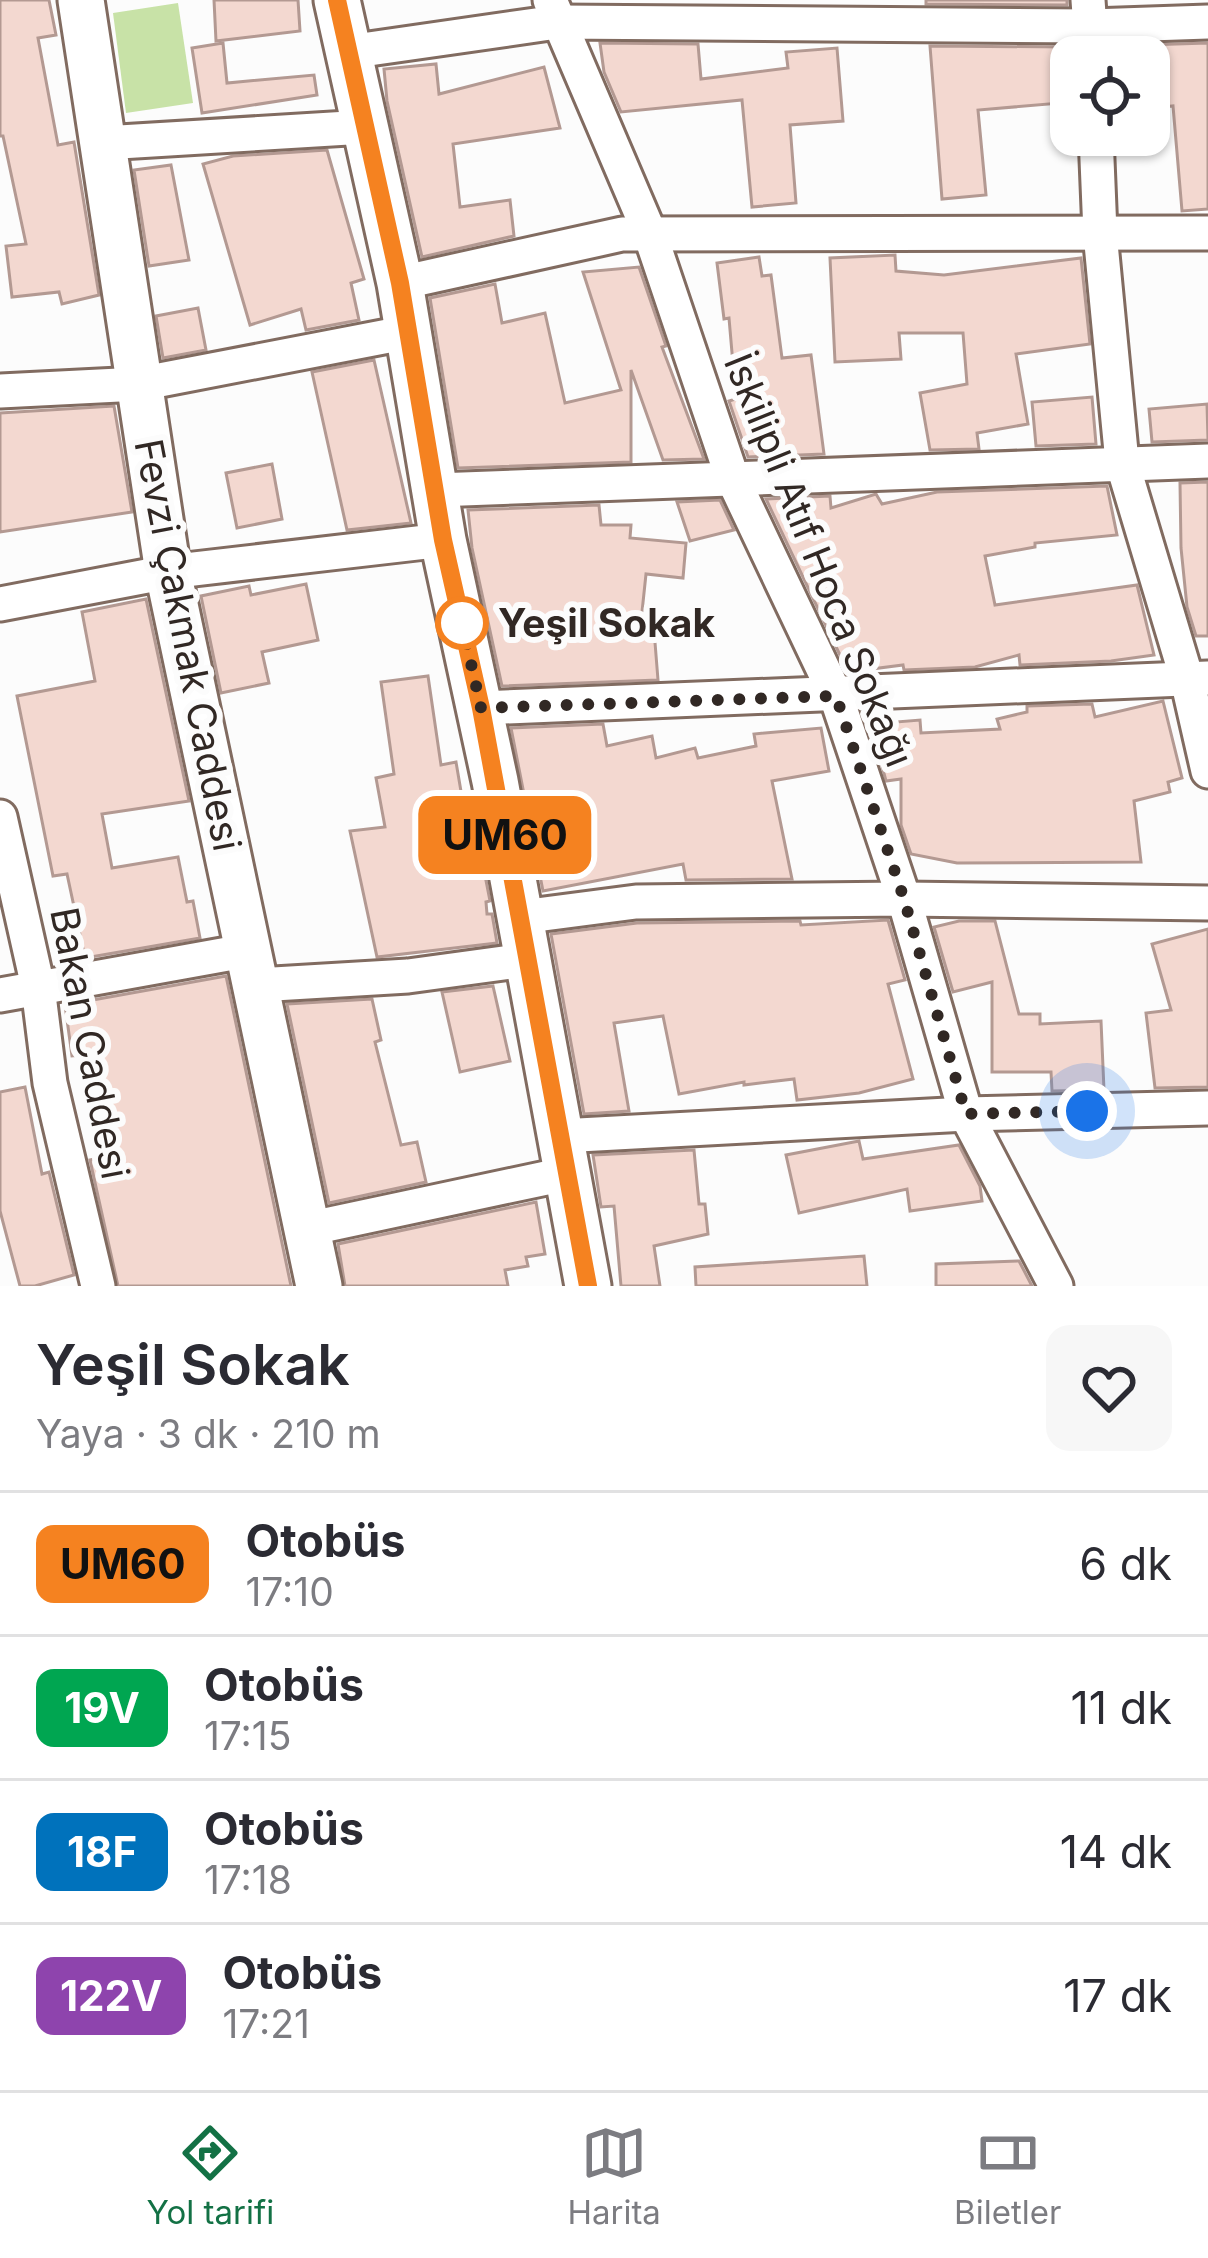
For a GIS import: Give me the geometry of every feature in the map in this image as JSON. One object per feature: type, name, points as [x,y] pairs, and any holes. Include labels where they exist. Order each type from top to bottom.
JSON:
[{"type":"main road","name":"Fevzi Çakmak Caddesi","points":[[81,0],[168,572],[319,1286]]},
{"type":"main road","points":[[337,0],[400,283],[443,540],[481,708],[588,1286]]},
{"type":"street","points":[[348,52],[553,11],[1091,28],[1208,22]]},
{"type":"street","name":"İskilipli Atıf Hoca Sokağı","points":[[553,11],[650,234],[732,476],[836,696],[904,899],[966,1114],[1056,1286]]},
{"type":"street","points":[[103,143],[365,127]]},
{"type":"street","points":[[1097,156],[1122,462],[1198,679],[1208,771]]},
{"type":"street","points":[[400,283],[622,234],[1208,233]]},
{"type":"street","points":[[0,391],[139,384],[409,332]]},
{"type":"street","points":[[436,490],[1208,461]]},
{"type":"street","points":[[0,604],[168,572],[443,540]]},
{"type":"street","points":[[481,708],[1198,679]]},
{"type":"street","name":"Bakan Caddesi","points":[[0,817],[38,987],[50,1083],[98,1286]]},
{"type":"street","points":[[0,995],[38,987],[253,968],[408,976],[636,902],[1208,903]]},
{"type":"street","points":[[307,1229],[562,1155],[966,1114],[1208,1108]]},
{"type":"green space","points":[[178,3],[193,103],[126,113],[113,13]]},
{"type":"building","points":[[0,0],[49,0],[56,35],[38,38],[58,145],[74,142],[99,295],[62,304],[59,292],[12,297],[6,246],[26,244],[0,136]]},
{"type":"building","points":[[214,0],[298,0],[300,31],[216,41]]},
{"type":"building","points":[[926,0],[1067,0],[1067,5],[926,4]]},
{"type":"building","points":[[223,43],[227,83],[314,75],[317,95],[202,113],[192,48]]},
{"type":"building","points":[[600,43],[698,44],[701,79],[788,68],[786,52],[837,48],[843,121],[790,125],[796,203],[752,207],[742,100],[621,112],[604,72]]},
{"type":"building","points":[[1208,43],[1208,209],[1182,211],[1170,106],[1170,44]]},
{"type":"building","points":[[930,46],[1050,47],[1050,104],[978,110],[986,195],[942,199]]},
{"type":"building","points":[[436,64],[439,94],[544,67],[560,128],[453,144],[460,207],[510,200],[514,236],[422,257],[384,69]]},
{"type":"building","points":[[327,150],[364,279],[351,283],[359,320],[306,330],[301,309],[250,325],[203,164],[233,156]]},
{"type":"building","points":[[171,165],[189,260],[149,266],[134,170]]},
{"type":"building","points":[[895,255],[896,271],[944,275],[1081,258],[1090,344],[1016,354],[1028,424],[977,433],[979,449],[930,450],[920,393],[967,384],[963,333],[899,333],[901,359],[835,362],[830,258]]},
{"type":"building","points":[[759,257],[762,276],[771,275],[782,358],[811,355],[824,454],[748,457],[729,401],[736,399],[729,318],[724,319],[717,263]]},
{"type":"building","points":[[639,267],[666,346],[662,347],[704,459],[663,460],[631,370],[631,462],[458,468],[430,298],[495,284],[502,323],[545,313],[565,403],[621,390],[583,272]]},
{"type":"building","points":[[198,308],[206,350],[163,358],[156,316]]},
{"type":"building","points":[[374,360],[411,523],[347,530],[312,372]]},
{"type":"building","points":[[1092,397],[1096,444],[1036,446],[1032,402]]},
{"type":"building","points":[[1207,404],[1208,440],[1152,442],[1149,409]]},
{"type":"building","points":[[114,406],[132,512],[0,532],[0,413]]},
{"type":"building","points":[[272,464],[282,519],[237,528],[226,473]]},
{"type":"building","points":[[1208,482],[1208,636],[1196,636],[1187,607],[1180,483]]},
{"type":"building","points":[[1107,486],[1117,535],[1035,543],[1035,547],[985,556],[995,605],[1137,585],[1154,655],[1020,665],[1019,655],[975,667],[904,670],[903,665],[848,672],[766,499],[830,496],[831,508],[876,494],[882,504],[937,492]]},
{"type":"building","points":[[720,500],[734,530],[690,541],[677,502]]},
{"type":"building","points":[[599,505],[601,525],[631,525],[630,538],[686,543],[683,578],[646,574],[640,631],[654,630],[658,680],[502,686],[468,510]]},
{"type":"building","points":[[306,584],[318,640],[262,652],[269,683],[221,693],[201,596],[249,586],[251,595]]},
{"type":"building","points":[[146,599],[189,801],[102,814],[112,868],[178,857],[200,938],[85,958],[67,874],[53,876],[17,696],[95,681],[82,612]]},
{"type":"building","points":[[428,676],[441,765],[456,762],[472,856],[481,855],[490,901],[486,902],[487,914],[492,914],[497,943],[377,957],[350,831],[385,827],[376,778],[394,774],[381,682]]},
{"type":"building","points":[[1163,701],[1182,778],[1168,782],[1170,792],[1134,801],[1141,862],[957,863],[911,854],[901,825],[901,779],[886,781],[871,724],[920,720],[921,733],[1000,729],[997,719],[1027,712],[1027,706],[1092,704],[1095,717]]},
{"type":"building","points":[[603,724],[607,746],[652,736],[656,758],[695,748],[698,758],[756,746],[754,734],[821,728],[829,771],[772,781],[792,879],[686,880],[683,864],[543,891],[511,728]]},
{"type":"building","points":[[888,920],[905,980],[888,984],[913,1079],[859,1093],[797,1100],[794,1079],[679,1094],[663,1016],[614,1023],[629,1111],[584,1114],[551,934],[637,923],[800,921],[801,925]]},
{"type":"building","points":[[995,921],[1019,1014],[1040,1014],[1040,1024],[1101,1021],[1104,1090],[1052,1091],[1051,1072],[992,1072],[992,982],[953,992],[934,927]]},
{"type":"building","points":[[1208,929],[1208,1087],[1155,1088],[1146,1013],[1171,1010],[1152,944]]},
{"type":"building","points":[[226,976],[291,1286],[118,1286],[90,1160],[110,1156],[83,1055],[72,1056],[65,1005]]},
{"type":"building","points":[[493,986],[510,1061],[460,1072],[442,992]]},
{"type":"building","points":[[372,999],[381,1040],[375,1042],[401,1145],[417,1142],[426,1182],[329,1203],[287,1004]]},
{"type":"building","points":[[25,1087],[42,1174],[49,1172],[74,1275],[35,1286],[20,1286],[0,1211],[0,1092]]},
{"type":"building","points":[[859,1141],[863,1159],[959,1145],[980,1186],[982,1201],[910,1211],[907,1189],[799,1213],[786,1155]]},
{"type":"building","points":[[694,1150],[699,1204],[705,1204],[708,1234],[654,1246],[660,1286],[621,1286],[614,1206],[601,1207],[593,1155]]},
{"type":"building","points":[[536,1202],[545,1254],[526,1257],[528,1266],[505,1270],[508,1286],[345,1286],[338,1244]]},
{"type":"building","points":[[864,1256],[867,1286],[696,1286],[695,1267]]},
{"type":"building","points":[[1019,1261],[1032,1286],[936,1286],[936,1264]]},
{"type":"bus line","name":"UM60","points":[[337,0],[400,283],[443,540],[481,708],[588,1286]]},
{"type":"place","name":"Yeşil Sokak","points":[[462,623]]},
{"type":"route","points":[[462,623],[481,708],[836,696],[904,899],[966,1114],[1087,1111]]}]
